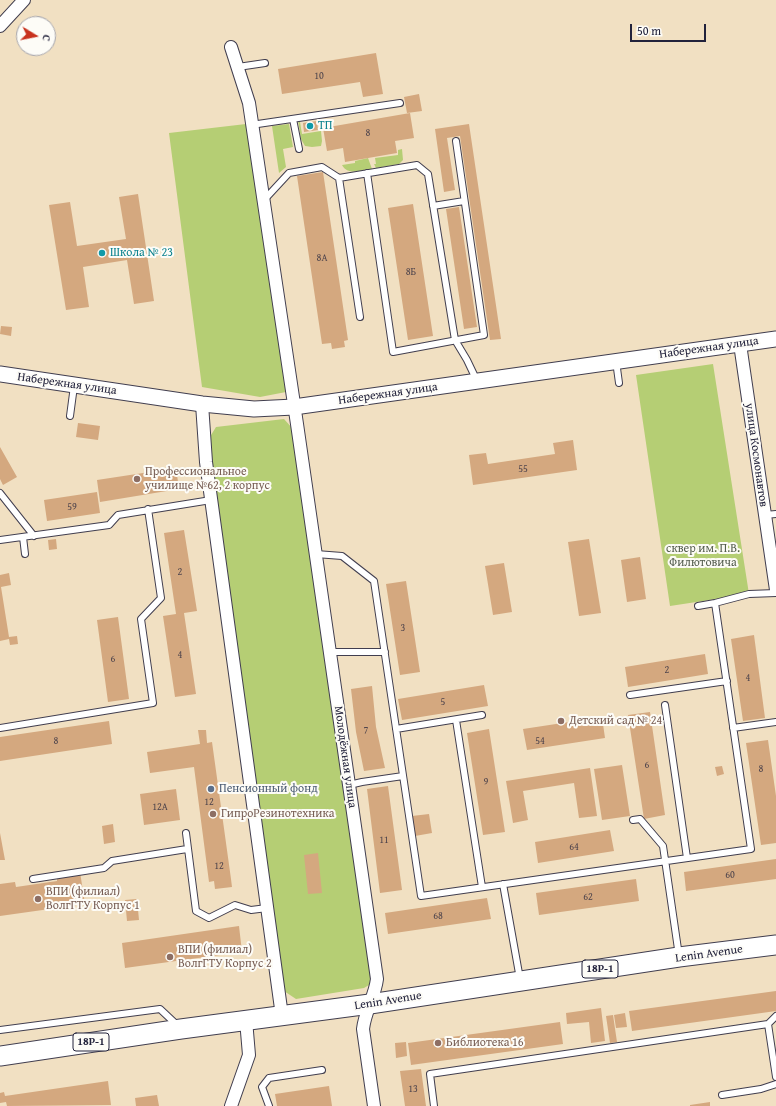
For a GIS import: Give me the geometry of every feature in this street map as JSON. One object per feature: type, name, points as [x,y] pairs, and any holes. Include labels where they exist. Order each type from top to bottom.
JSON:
[{"type":"main road","name":"Lenin Avenue","points":[[0,1056],[246,1020],[370,1004],[679,957],[776,945]]},
{"type":"street","points":[[0,26],[24,0]]},
{"type":"street","name":"Молодёжная улица","points":[[231,47],[249,103],[251,125],[264,200],[377,978],[376,989],[364,1020],[363,1029],[374,1106]]},
{"type":"street","name":"Набережная улица","points":[[0,374],[202,404],[254,409],[294,407],[776,339]]},
{"type":"street","name":"улица Космонавтов","points":[[740,344],[770,514],[776,592]]},
{"type":"street","points":[[202,404],[206,462],[282,1016]]},
{"type":"street","points":[[231,1106],[249,1055],[246,1020]]},
{"type":"lane","points":[[238,67],[265,63]]},
{"type":"lane","points":[[251,125],[400,103]]},
{"type":"lane","points":[[293,119],[299,149]]},
{"type":"lane","points":[[367,174],[393,352],[484,335],[456,141]]},
{"type":"lane","points":[[264,200],[289,173],[322,167],[339,178],[417,165],[428,174],[455,340],[477,381]]},
{"type":"lane","points":[[339,178],[360,317]]},
{"type":"lane","points":[[434,206],[464,200]]},
{"type":"lane","points":[[616,361],[619,383]]},
{"type":"lane","points":[[70,416],[74,385]]},
{"type":"lane","points":[[0,493],[34,536]]},
{"type":"lane","points":[[0,540],[109,525],[118,515],[211,500]]},
{"type":"lane","points":[[0,728],[153,704],[141,618],[161,598],[148,509]]},
{"type":"lane","points":[[23,537],[25,554]]},
{"type":"lane","points":[[316,554],[342,556],[374,581],[420,896],[751,850],[715,603]]},
{"type":"lane","points":[[698,606],[749,594],[776,592]]},
{"type":"lane","points":[[330,652],[385,652]]},
{"type":"lane","points":[[630,695],[727,681]]},
{"type":"lane","points":[[665,705],[687,858]]},
{"type":"lane","points":[[396,729],[482,715]]},
{"type":"lane","points":[[456,720],[482,887]]},
{"type":"lane","points":[[734,728],[776,722]]},
{"type":"lane","points":[[349,785],[403,776]]},
{"type":"lane","points":[[632,820],[640,819],[663,846],[679,957]]},
{"type":"lane","points":[[186,833],[196,911],[209,918],[235,905],[251,910],[267,908]]},
{"type":"lane","points":[[33,879],[104,868],[112,861],[188,849]]},
{"type":"lane","points":[[503,884],[521,981]]},
{"type":"lane","points":[[0,1030],[160,1009],[182,1029]]},
{"type":"lane","points":[[434,1106],[430,1074],[768,1024],[776,1016]]},
{"type":"lane","points":[[768,1024],[776,1077]]},
{"type":"lane","points":[[269,1106],[262,1087],[269,1078],[322,1070]]},
{"type":"lane","points":[[722,1095],[761,1089],[776,1084]]},
{"type":"green space","points":[[298,120],[300,122],[302,134],[321,131],[321,146],[305,146],[301,139]]},
{"type":"green space","points":[[246,124],[286,392],[260,397],[202,387],[169,133]]},
{"type":"green space","points":[[289,124],[293,147],[283,149],[286,167],[279,173],[272,126]]},
{"type":"green space","points":[[402,149],[403,160],[399,164],[376,168],[374,164],[376,164],[375,158],[398,155],[398,150]]},
{"type":"green space","points":[[368,158],[372,169],[351,171],[342,165],[355,163],[355,161]]},
{"type":"green space","name":"сквер им. П.В. Филютовича","points":[[713,364],[749,594],[670,606],[636,375]]},
{"type":"green space","points":[[284,419],[293,429],[374,982],[364,988],[296,999],[284,991],[208,440],[216,427]]},
{"type":"building","points":[[376,53],[383,94],[363,97],[360,82],[282,94],[278,69]]},
{"type":"building","points":[[419,94],[422,111],[407,113],[404,97]]},
{"type":"building","points":[[410,113],[414,138],[395,141],[397,153],[345,162],[343,148],[327,151],[323,128]]},
{"type":"building","name":"ТП","points":[[317,121],[318,130],[304,132],[303,123]]},
{"type":"building","points":[[469,124],[501,339],[490,340],[460,136],[447,138],[455,190],[444,192],[435,129]]},
{"type":"building","points":[[323,172],[348,340],[344,341],[345,347],[332,349],[331,343],[322,344],[297,176]]},
{"type":"building","name":"Школа № 23","points":[[138,194],[154,301],[134,304],[127,260],[83,267],[89,307],[66,310],[49,205],[70,202],[77,246],[126,239],[119,197]]},
{"type":"building","points":[[413,204],[433,336],[408,340],[388,208]]},
{"type":"building","points":[[459,207],[477,327],[464,329],[446,209]]},
{"type":"building","points":[[1,326],[12,327],[11,336],[0,334]]},
{"type":"building","points":[[78,423],[100,426],[98,440],[76,437]]},
{"type":"building","points":[[573,440],[577,470],[473,485],[469,455],[486,453],[488,464],[555,454],[553,443]]},
{"type":"building","points":[[0,447],[17,477],[3,485],[0,479]]},
{"type":"building","points":[[176,468],[179,489],[100,502],[97,480]]},
{"type":"building","points":[[97,492],[100,513],[47,521],[44,500]]},
{"type":"building","points":[[184,530],[197,611],[184,613],[196,694],[175,697],[163,616],[176,614],[164,533]]},
{"type":"building","points":[[56,539],[57,549],[49,550],[48,540]]},
{"type":"building","points":[[589,539],[601,613],[579,616],[568,542]]},
{"type":"building","points":[[640,557],[646,599],[627,602],[621,560]]},
{"type":"building","points":[[504,563],[512,612],[493,615],[485,566]]},
{"type":"building","points":[[9,573],[11,585],[1,587],[9,637],[17,636],[18,644],[10,645],[9,639],[0,641],[0,575]]},
{"type":"building","points":[[406,581],[420,672],[400,675],[386,584]]},
{"type":"building","points":[[118,617],[129,699],[108,702],[97,620]]},
{"type":"building","points":[[754,635],[765,718],[743,721],[731,639]]},
{"type":"building","points":[[705,654],[708,674],[628,687],[625,667]]},
{"type":"building","points":[[484,685],[488,706],[402,720],[398,699]]},
{"type":"building","points":[[372,686],[376,727],[385,768],[364,771],[356,732],[351,689]]},
{"type":"building","points":[[650,712],[665,815],[644,819],[628,715]]},
{"type":"building","points":[[602,717],[605,738],[527,750],[523,729]]},
{"type":"building","points":[[109,721],[112,744],[0,761],[0,737]]},
{"type":"building","points":[[489,729],[505,832],[483,835],[467,733]]},
{"type":"building","points":[[198,730],[206,730],[207,743],[212,742],[232,887],[215,889],[214,881],[209,882],[194,767],[150,773],[147,752],[200,744]]},
{"type":"building","points":[[768,740],[776,796],[776,843],[761,845],[746,743]]},
{"type":"building","points":[[622,765],[630,816],[602,820],[594,769]]},
{"type":"building","points":[[722,766],[724,774],[717,776],[715,767]]},
{"type":"building","points":[[590,768],[597,816],[579,818],[574,783],[523,791],[528,820],[513,823],[506,781]]},
{"type":"building","points":[[388,786],[402,890],[380,893],[367,789]]},
{"type":"building","points":[[176,789],[180,820],[144,825],[140,794]]},
{"type":"building","points":[[429,814],[432,833],[415,836],[412,816]]},
{"type":"building","points":[[113,824],[115,842],[104,844],[102,826]]},
{"type":"building","points":[[610,830],[614,851],[538,863],[535,842]]},
{"type":"building","points":[[0,833],[5,860],[0,860]]},
{"type":"building","points":[[318,853],[322,893],[308,894],[304,855]]},
{"type":"building","points":[[776,859],[776,879],[686,891],[684,872]]},
{"type":"building","name":"ВПИ (филиал) ВолгГТУ Корпус 1","points":[[80,872],[85,904],[0,916],[0,884],[15,882],[16,887],[57,881],[57,875]]},
{"type":"building","points":[[636,879],[639,901],[539,915],[536,893]]},
{"type":"building","points":[[487,898],[491,919],[388,934],[385,913]]},
{"type":"building","points":[[137,899],[139,920],[127,921],[125,900]]},
{"type":"building","points":[[239,926],[242,952],[125,968],[122,943]]},
{"type":"building","points":[[776,991],[776,1011],[632,1031],[629,1011]]},
{"type":"building","points":[[601,1008],[605,1041],[591,1043],[589,1022],[567,1024],[566,1013]]},
{"type":"building","points":[[625,1013],[627,1027],[616,1028],[614,1015]]},
{"type":"building","points":[[613,1015],[617,1042],[610,1043],[606,1016]]},
{"type":"building","points":[[560,1022],[563,1044],[411,1065],[408,1043]]},
{"type":"building","points":[[406,1042],[407,1056],[396,1058],[395,1043]]},
{"type":"building","points":[[421,1069],[426,1106],[405,1106],[400,1071]]},
{"type":"building","points":[[108,1081],[111,1105],[7,1106],[6,1102],[0,1103],[0,1093],[4,1092],[5,1096]]},
{"type":"building","points":[[329,1086],[332,1106],[277,1106],[275,1094]]},
{"type":"building","points":[[157,1095],[159,1106],[136,1106],[135,1098]]},
{"type":"building","points":[[710,1102],[710,1106],[690,1106],[690,1105]]},
{"type":"place","name":"ТП","points":[[310,126]]},
{"type":"place","name":"Школа № 23","points":[[102,253]]},
{"type":"place","name":"Профессиональное училище №62, 2 корпус","points":[[137,479]]},
{"type":"place","name":"Детский сад № 24","points":[[561,721]]},
{"type":"place","name":"Пенсионный фонд","points":[[211,789]]},
{"type":"place","name":"ГипроРезинотехника","points":[[213,814]]},
{"type":"place","name":"ВПИ (филиал) ВолгГТУ Корпус 1","points":[[38,899]]},
{"type":"place","name":"ВПИ (филиал) ВолгГТУ Корпус 2","points":[[170,957]]},
{"type":"place","name":"Библиотека 16","points":[[438,1043]]}]
